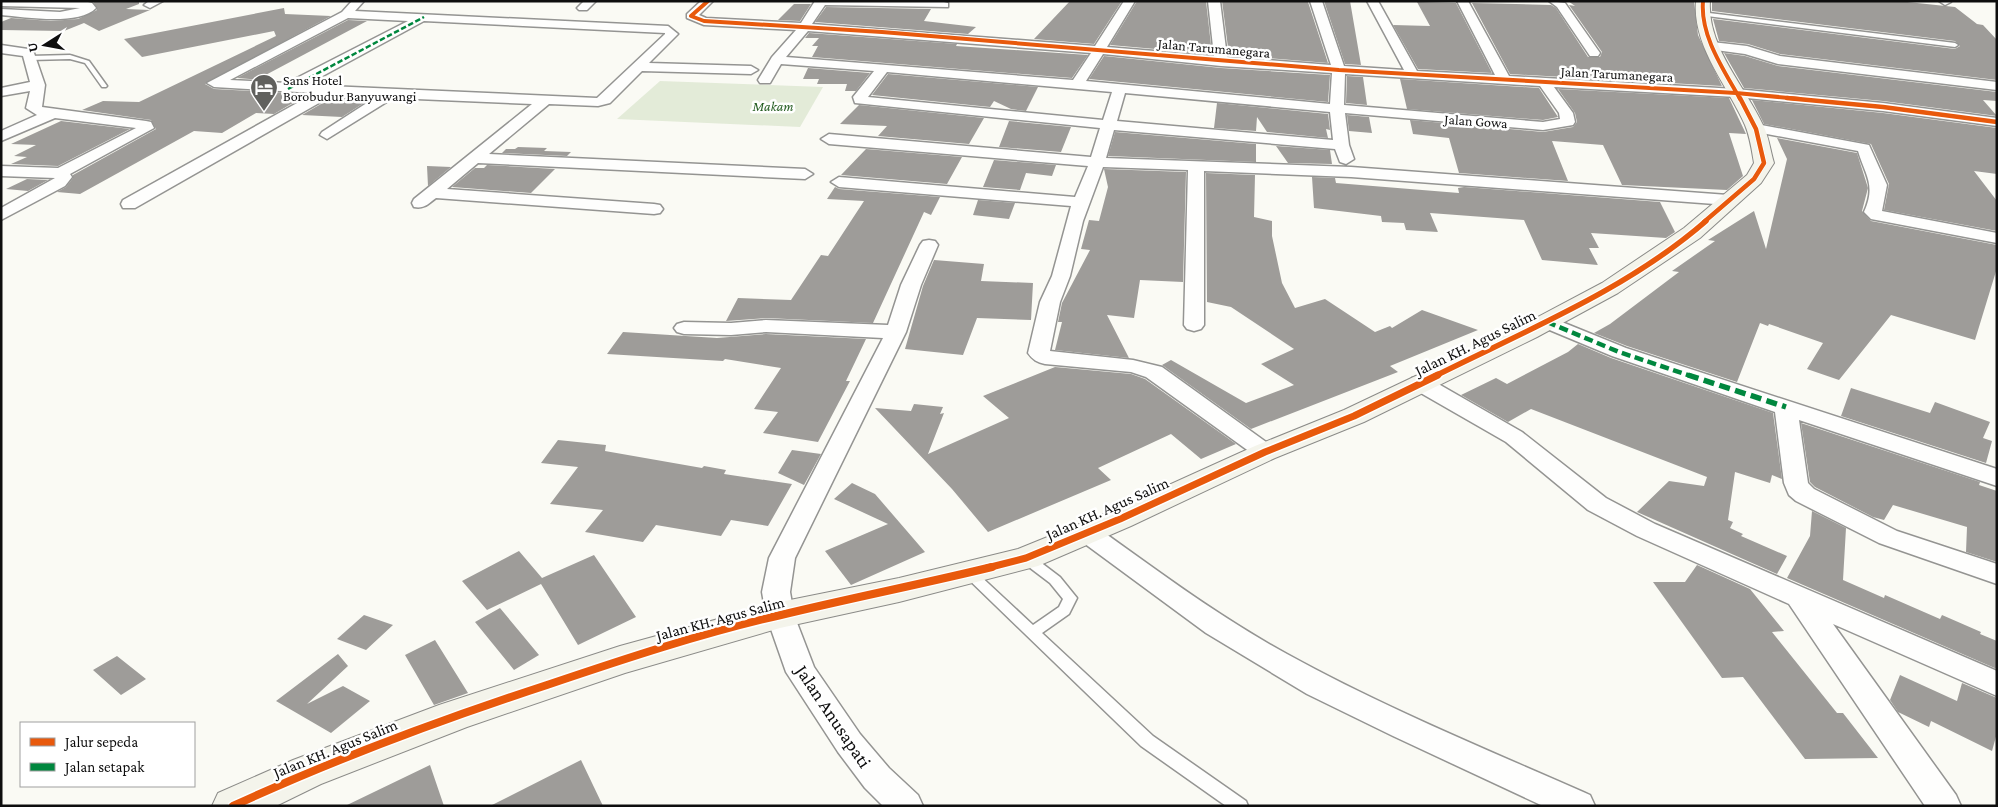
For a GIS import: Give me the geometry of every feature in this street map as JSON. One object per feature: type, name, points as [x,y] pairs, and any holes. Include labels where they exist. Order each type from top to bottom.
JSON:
[{"type":"street","points":[[346,14],[668,30],[672,32],[669,38],[639,67],[604,100],[598,102],[390,94],[214,84],[346,14],[359,1]]},
{"type":"street","name":"Jalan Tarumanegara","points":[[708,1],[691,16],[704,21],[878,32],[1221,62],[1505,81],[1736,93],[1882,107],[1997,122]]},
{"type":"street","points":[[765,80],[777,60],[804,28],[821,1],[946,3]]},
{"type":"street","points":[[1077,85],[1097,50],[1130,1]]},
{"type":"street","points":[[1214,1],[1221,62]]},
{"type":"street","points":[[1316,1],[1339,70],[1337,110],[1341,145],[1351,172]]},
{"type":"street","points":[[1372,1],[1413,75]]},
{"type":"street","points":[[1462,1],[1505,81]]},
{"type":"street","points":[[1554,1],[1561,5],[1594,53]]},
{"type":"street","points":[[1,3],[88,5],[90,8],[79,13],[66,14],[1,12]]},
{"type":"street","points":[[912,35],[946,3]]},
{"type":"street","name":"Jalan KH. Agus Salim","points":[[233,806],[307,772],[453,716],[620,660],[780,615],[970,574],[1026,558],[1086,532],[1120,520],[1265,452],[1354,416],[1546,322],[1610,288],[1692,233],[1754,179],[1764,163],[1756,128],[1712,46],[1702,8]]},
{"type":"street","points":[[288,89],[424,17]]},
{"type":"street","points":[[850,66],[878,32]]},
{"type":"street","points":[[1712,46],[1747,50],[1778,60],[1997,86]]},
{"type":"street","points":[[1,49],[28,53],[38,85],[33,108],[45,113],[139,123],[146,125],[147,128],[61,173],[1,171]]},
{"type":"street","points":[[777,60],[1120,88],[1337,110]]},
{"type":"street","points":[[639,67],[751,70]]},
{"type":"street","points":[[883,69],[860,97],[860,100],[1109,125],[1341,145]]},
{"type":"street","name":"Jalan Gowa","points":[[1337,110],[1543,126],[1568,122],[1566,114],[1545,83]]},
{"type":"street","points":[[1,92],[38,85]]},
{"type":"street","points":[[1120,88],[1097,162],[1080,202],[1060,276],[1050,302],[1039,353],[1046,358],[1133,366],[1154,372],[1265,452]]},
{"type":"street","points":[[129,204],[329,91]]},
{"type":"street","points":[[327,135],[390,94]]},
{"type":"street","points":[[544,101],[426,198],[654,209]]},
{"type":"street","points":[[1,127],[45,113]]},
{"type":"street","points":[[1,137],[45,113]]},
{"type":"street","points":[[40,172],[139,123]]},
{"type":"street","points":[[1756,128],[1864,148],[1878,180],[1879,193],[1873,212],[1877,215],[1997,238]]},
{"type":"street","points":[[829,139],[1097,162],[1351,172],[1728,200]]},
{"type":"street","points":[[474,158],[805,174]]},
{"type":"street","points":[[1194,325],[1196,167]]},
{"type":"street","points":[[1,215],[59,183],[64,178],[61,173]]},
{"type":"street","points":[[839,182],[1080,202]]},
{"type":"street","name":"Jalan Anusapati","points":[[906,806],[877,778],[848,743],[801,672],[780,615],[776,592],[782,558],[896,332],[911,285],[929,245]]},
{"type":"street","points":[[1546,322],[1619,352],[1997,478]]},
{"type":"street","points":[[684,328],[731,329],[766,326],[896,332]]},
{"type":"street","points":[[1420,383],[1514,437],[1597,504],[1646,530],[1997,684]]},
{"type":"street","points":[[1786,407],[1798,489],[1888,537],[1997,574]]},
{"type":"street","points":[[1086,532],[1174,597],[1235,638],[1353,703],[1578,806]]},
{"type":"street","points":[[1798,596],[1944,806]]},
{"type":"lane","points":[[1702,8],[1955,45]]},
{"type":"lane","points":[[30,58],[70,57],[87,62],[104,86]]},
{"type":"lane","points":[[1026,558],[1055,580],[1070,598],[1064,610],[1032,633]]},
{"type":"lane","points":[[970,574],[1146,741],[1240,806]]},
{"type":"green space","name":"Makam","points":[[660,81],[823,87],[800,127],[617,119]]},
{"type":"building","points":[[93,1],[139,1],[139,4],[126,9],[150,10],[99,31],[84,23],[64,31],[1,30],[1,22],[11,18],[51,21],[78,19],[97,10]]},
{"type":"building","points":[[1070,1],[1122,1],[1094,44],[1034,39]]},
{"type":"building","points":[[1137,1],[1206,1],[1212,54],[1110,45]]},
{"type":"building","points":[[1222,1],[1308,2],[1328,63],[1229,55]]},
{"type":"building","points":[[1324,1],[1350,1],[1361,65],[1345,64]]},
{"type":"building","points":[[1568,1],[1694,1],[1698,35],[1722,86],[1510,74],[1472,3],[1551,5],[1556,8],[1588,57],[1600,57],[1602,52],[1569,5],[1575,6]]},
{"type":"building","points":[[1712,1],[1898,1],[1955,7],[1977,24],[1983,25],[1997,40],[1997,80],[1780,54],[1748,44],[1719,41],[1713,19],[1955,49],[1960,46],[1955,41],[1712,11]]},
{"type":"building","points":[[1417,2],[1456,3],[1492,73],[1418,69],[1393,25],[1430,26]]},
{"type":"building","points":[[794,4],[811,4],[800,21],[778,20]]},
{"type":"building","points":[[826,7],[931,9],[924,21],[976,27],[968,34],[815,22]]},
{"type":"building","points":[[284,8],[285,14],[331,16],[205,84],[214,89],[308,94],[274,114],[256,113],[222,133],[194,131],[80,194],[57,192],[66,187],[73,178],[73,175],[156,129],[151,120],[82,110],[103,101],[139,102],[276,36],[274,31],[142,57],[124,39]]},
{"type":"building","points":[[348,20],[367,21],[260,78],[265,78],[262,80],[237,78]]},
{"type":"building","points":[[809,33],[1088,55],[1072,78],[812,57],[818,46],[812,46],[819,38],[805,38]]},
{"type":"building","points":[[1724,53],[1745,56],[1778,66],[1997,92],[1997,101],[1983,100],[1997,116],[1883,101],[1744,88]]},
{"type":"building","points":[[1104,56],[1221,68],[1330,75],[1328,102],[1089,79]]},
{"type":"building","points":[[808,68],[870,73],[856,91],[845,91],[847,84],[817,84],[819,79],[803,79]]},
{"type":"building","points":[[888,74],[1038,87],[1026,111],[1011,109],[994,101],[990,107],[872,95]]},
{"type":"building","points":[[1347,76],[1363,77],[1367,105],[1346,103]]},
{"type":"building","points":[[1400,79],[1539,88],[1558,117],[1543,120],[1407,109]]},
{"type":"building","points":[[1558,89],[1729,98],[1746,134],[1729,133],[1743,176],[1727,190],[1622,185],[1603,145],[1552,141],[1568,181],[1459,173],[1449,138],[1413,134],[1410,120],[1543,132],[1573,127],[1577,122],[1575,113]]},
{"type":"building","points":[[333,97],[370,99],[342,117],[302,115]]},
{"type":"building","points":[[1752,100],[1883,113],[1997,128],[1997,174],[1974,171],[1997,201],[1997,231],[1884,210],[1889,184],[1871,144],[1764,124]]},
{"type":"building","points":[[1217,103],[1328,114],[1330,130],[1326,129],[1328,138],[1267,132],[1257,117],[1256,131],[1214,128]]},
{"type":"building","points":[[859,105],[984,118],[969,144],[878,136],[887,126],[840,124]]},
{"type":"building","points":[[1347,115],[1369,117],[1372,133],[1349,131]]},
{"type":"building","points":[[61,121],[130,129],[58,166],[11,164],[27,157],[14,156],[36,145],[11,144]]},
{"type":"building","points":[[1009,121],[1071,127],[1061,152],[999,147]]},
{"type":"building","points":[[1115,132],[1256,144],[1256,162],[1108,156]]},
{"type":"building","points":[[1777,138],[1857,153],[1868,188],[1862,211],[1871,221],[1997,245],[1997,268],[1975,340],[1891,315],[1839,380],[1807,369],[1823,343],[1769,324],[1768,326],[1760,323],[1737,382],[1627,346],[1594,333],[1610,324],[1679,272],[1672,271],[1715,241],[1708,240],[1754,211],[1766,249],[1787,159]]},
{"type":"building","points":[[1276,146],[1330,150],[1332,164],[1288,163]]},
{"type":"building","points":[[518,147],[547,148],[544,151],[571,152],[567,156],[502,153],[506,149]]},
{"type":"building","points":[[866,149],[962,157],[947,184],[841,175]]},
{"type":"building","points":[[994,160],[1056,165],[1052,176],[1026,173],[1020,190],[983,187]]},
{"type":"building","points":[[487,165],[555,169],[531,193],[452,187],[475,168],[484,168]]},
{"type":"building","points":[[427,166],[451,167],[428,186]]},
{"type":"building","points":[[1104,169],[1186,172],[1183,282],[1140,280],[1134,318],[1107,315],[1129,358],[1055,350],[1062,322],[1058,322],[1062,303],[1090,250],[1081,249],[1089,220],[1099,221],[1108,187]]},
{"type":"building","points":[[1206,173],[1255,175],[1254,217],[1272,221],[1272,236],[1282,283],[1295,308],[1325,299],[1375,332],[1390,326],[1392,328],[1422,310],[1478,330],[1390,366],[1398,372],[1251,429],[1162,365],[1171,360],[1246,403],[1294,385],[1261,364],[1294,349],[1231,307],[1207,302]]},
{"type":"building","points":[[1312,177],[1335,178],[1336,183],[1459,193],[1458,188],[1464,187],[1660,202],[1675,232],[1666,238],[1591,233],[1599,248],[1589,248],[1598,265],[1542,260],[1524,220],[1430,213],[1438,232],[1406,230],[1404,223],[1382,222],[1381,216],[1314,208]]},
{"type":"building","points":[[27,179],[48,180],[28,191],[6,189]]},
{"type":"building","points":[[835,187],[839,189],[940,197],[931,215],[924,212],[873,323],[766,318],[726,321],[738,298],[791,300],[821,255],[828,256],[864,201],[827,199]]},
{"type":"building","points":[[978,200],[1015,203],[1009,219],[973,215]]},
{"type":"building","points":[[934,260],[984,264],[981,281],[1033,283],[1031,320],[977,318],[963,355],[905,349],[923,286]]},
{"type":"building","points":[[623,332],[717,338],[766,334],[866,339],[846,381],[850,381],[818,442],[763,433],[778,412],[754,409],[781,368],[725,359],[723,361],[607,354]]},
{"type":"building","points":[[1578,344],[1611,358],[1773,413],[1782,479],[1772,475],[1770,483],[1735,472],[1728,520],[1733,522],[1730,528],[1743,534],[1741,536],[1787,556],[1777,574],[1637,512],[1669,481],[1704,486],[1707,477],[1531,409],[1508,422],[1461,395],[1496,378],[1507,384],[1568,352]]},
{"type":"building","points":[[1055,367],[1131,374],[1145,379],[1236,444],[1201,459],[1171,434],[1098,468],[1111,480],[988,532],[952,489],[875,408],[911,411],[914,404],[943,407],[940,414],[944,413],[928,454],[1009,418],[983,396]]},
{"type":"building","points":[[1851,388],[1930,413],[1935,402],[1990,422],[1983,438],[1992,441],[1986,463],[1841,416]]},
{"type":"building","points":[[1801,423],[1980,482],[1979,485],[1997,491],[1997,562],[1966,552],[1967,527],[1893,505],[1884,520],[1873,517],[1815,487],[1810,482]]},
{"type":"building","points":[[558,440],[606,445],[605,451],[702,468],[704,466],[726,470],[724,474],[792,484],[768,526],[731,520],[721,536],[656,525],[643,542],[585,532],[603,510],[550,504],[578,467],[541,463]]},
{"type":"building","points":[[792,450],[821,454],[804,485],[778,473]]},
{"type":"building","points":[[852,483],[875,494],[925,552],[851,585],[825,551],[888,524],[834,499]]},
{"type":"building","points":[[1812,511],[1846,528],[1843,580],[1884,598],[1885,595],[1940,619],[1942,615],[1997,641],[1997,669],[1787,578],[1810,536]]},
{"type":"building","points":[[519,551],[542,578],[594,555],[636,617],[578,645],[541,584],[487,610],[462,581]]},
{"type":"building","points":[[1697,565],[1750,589],[1784,631],[1772,632],[1837,713],[1843,713],[1878,758],[1805,759],[1743,677],[1722,678],[1653,582],[1685,582]]},
{"type":"building","points":[[500,608],[539,655],[514,670],[475,622]]},
{"type":"building","points":[[364,615],[393,625],[366,650],[337,639]]},
{"type":"building","points":[[435,640],[468,693],[434,705],[405,655]]},
{"type":"building","points":[[338,654],[348,666],[307,704],[343,686],[370,701],[331,733],[276,701]]},
{"type":"building","points":[[117,656],[146,679],[121,695],[93,670]]},
{"type":"building","points":[[1900,675],[1957,701],[1962,683],[1997,698],[1997,733],[1992,751],[1931,721],[1929,727],[1898,712],[1890,700]]},
{"type":"building","points":[[581,760],[603,806],[490,806]]},
{"type":"building","points":[[430,765],[444,806],[345,806]]},
{"type":"marked path","points":[[288,89],[424,17]]},
{"type":"marked path","points":[[1547,322],[1619,352],[1786,407]]},
{"type":"cycle path","points":[[708,1],[691,16],[704,21],[882,32],[1339,70],[1736,93],[1883,107],[1997,122]]},
{"type":"cycle path","points":[[233,806],[307,772],[453,716],[620,660],[780,615],[899,590],[1026,558],[1120,519],[1265,452],[1354,416],[1516,336],[1528,332],[1610,288],[1692,233],[1754,179],[1764,163],[1754,125],[1705,28],[1702,13],[1703,1]]},
{"type":"place","name":"Sans Hotel Borobudur Banyuwangi","points":[[264,112]]}]
